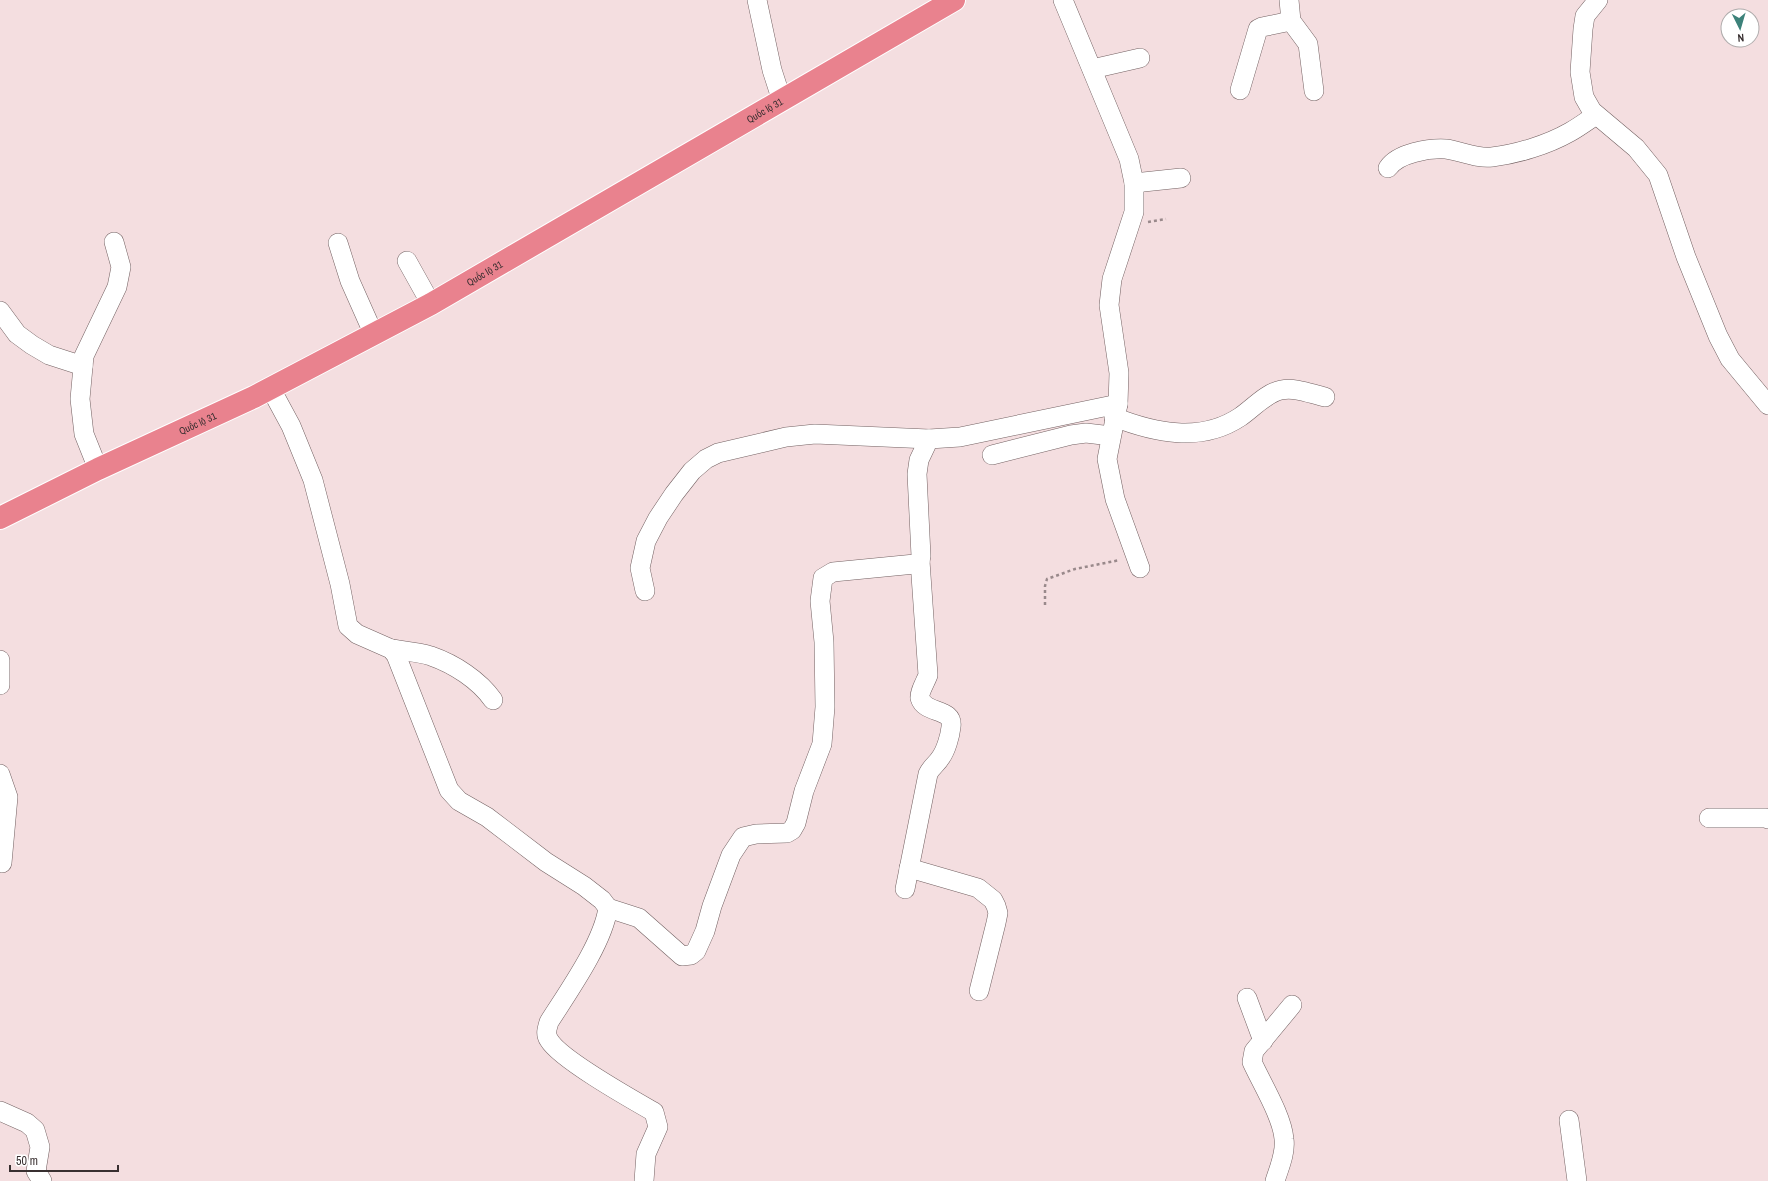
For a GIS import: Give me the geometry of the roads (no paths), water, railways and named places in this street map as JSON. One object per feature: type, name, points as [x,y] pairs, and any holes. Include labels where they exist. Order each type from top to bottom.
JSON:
[{"type":"highway","name":"Quốc lộ 31","points":[[7,515],[98,469],[271,389],[374,335],[431,304],[954,0]]},
{"type":"street","points":[[757,0],[772,70],[782,101]]},
{"type":"street","points":[[1063,0],[1129,159],[1134,183],[1134,212],[1112,279],[1109,305],[1119,373],[1116,410],[1110,436],[1107,459],[1115,499],[1138,562]]},
{"type":"street","points":[[1290,0],[1291,21],[1308,44],[1314,91]]},
{"type":"street","points":[[1598,0],[1586,16],[1583,29],[1580,72],[1584,97],[1596,115],[1636,148],[1658,175],[1686,257],[1718,336],[1730,359],[1768,405]]},
{"type":"street","points":[[1240,90],[1258,29],[1291,21]]},
{"type":"street","points":[[1092,69],[1140,58]]},
{"type":"street","points":[[1388,168],[1400,157],[1421,152],[1446,149],[1490,158],[1512,153],[1540,145],[1570,132],[1596,115]]},
{"type":"street","points":[[1134,183],[1181,178]]},
{"type":"street","points":[[98,469],[84,434],[80,400],[84,356],[117,287],[122,267],[114,242]]},
{"type":"street","points":[[338,243],[350,281],[374,335]]},
{"type":"street","points":[[407,261],[431,304]]},
{"type":"street","points":[[0,311],[17,334],[32,345],[48,355],[83,366]]},
{"type":"street","points":[[271,389],[291,426],[313,480],[340,584],[348,626],[357,634],[391,649],[416,652],[440,660],[476,681],[486,690],[493,700]]},
{"type":"street","points":[[645,591],[640,568],[646,541],[658,518],[692,471],[706,459],[718,453],[786,437],[815,434],[929,440],[960,437],[1116,410],[1142,428],[1168,432],[1205,432],[1238,418],[1278,391],[1294,390],[1325,397]]},
{"type":"street","points":[[992,455],[1071,435],[1086,434],[1110,436]]},
{"type":"street","points":[[905,889],[928,774],[930,768],[941,757],[952,727],[951,720],[948,715],[942,712],[930,710],[924,705],[920,698],[920,692],[926,684],[928,675],[920,561],[917,474],[919,460],[929,440]]},
{"type":"street","points":[[391,649],[399,660],[449,790],[459,802],[487,817],[546,862],[584,886],[602,900],[608,908],[639,918],[682,956],[692,955],[696,951],[706,931],[715,899],[736,845],[743,837],[750,835],[787,833],[792,830],[796,823],[804,791],[822,744],[825,707],[824,642],[820,601],[823,578],[833,572],[915,564],[920,561]]},
{"type":"street","points":[[0,660],[0,685]]},
{"type":"street","points":[[0,774],[8,797],[2,863]]},
{"type":"street","points":[[1709,818],[1766,818],[1768,820]]},
{"type":"street","points":[[909,868],[978,888],[993,900],[998,913],[979,991]]},
{"type":"street","points":[[608,908],[607,916],[595,946],[549,1022],[546,1032],[549,1041],[561,1053],[590,1073],[654,1112],[658,1127],[646,1154],[644,1181]]},
{"type":"street","points":[[1247,998],[1263,1041]]},
{"type":"street","points":[[1274,1181],[1283,1155],[1285,1140],[1280,1122],[1252,1062],[1254,1050],[1292,1005]]},
{"type":"street","points":[[0,1112],[26,1123],[35,1130],[40,1147],[36,1171],[42,1181]]},
{"type":"street","points":[[1569,1120],[1577,1181]]}]
